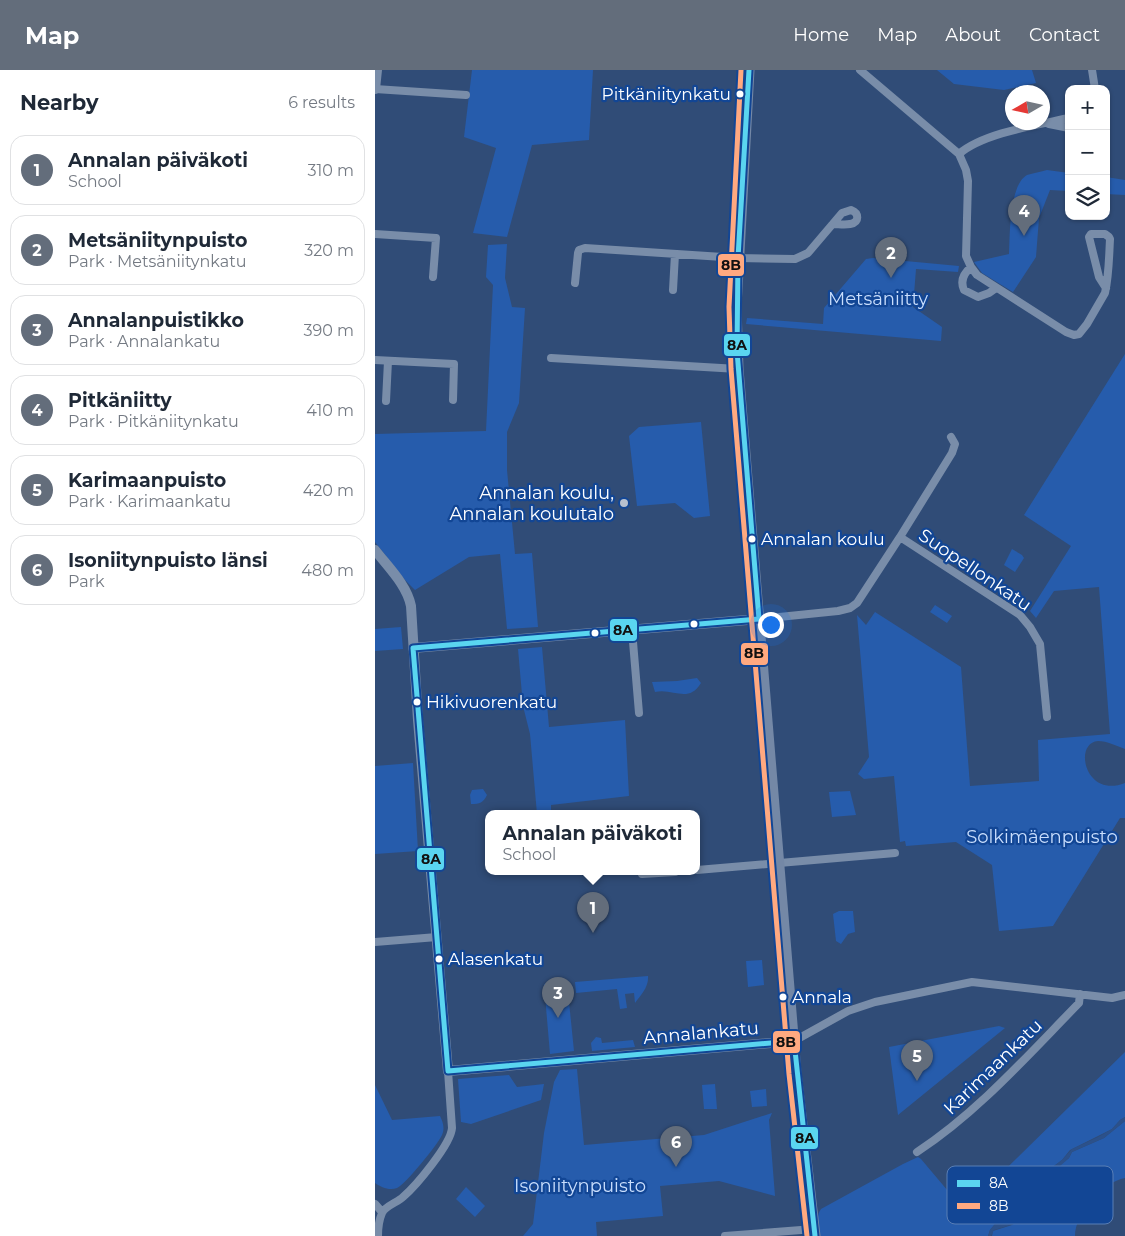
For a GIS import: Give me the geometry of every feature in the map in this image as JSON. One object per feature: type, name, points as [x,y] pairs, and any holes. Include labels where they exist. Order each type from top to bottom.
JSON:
[{"type":"main road","points":[[749,70],[736,307],[738,368],[794,1041],[814,1232]]},
{"type":"street","points":[[377,70],[375,89],[466,95]]},
{"type":"street","points":[[859,70],[959,154],[966,170],[968,181],[965,249],[971,267],[977,275],[1060,329],[1074,335],[1082,332],[1103,297],[1106,288],[1110,239],[1105,234],[1091,234],[1089,237],[1099,276],[1106,288]]},
{"type":"street","points":[[1092,70],[1094,85]]},
{"type":"street","points":[[1050,123],[1065,119]]},
{"type":"street","points":[[1050,124],[1065,127]]},
{"type":"street","points":[[959,154],[975,143],[989,137],[1021,130]]},
{"type":"street","points":[[575,283],[578,253],[579,250],[585,248],[789,260],[801,258],[833,224]]},
{"type":"street","points":[[375,234],[436,238],[433,277]]},
{"type":"street","points":[[673,290],[675,254]]},
{"type":"street","points":[[971,267],[964,274],[964,290],[978,297],[996,288]]},
{"type":"street","points":[[551,358],[738,368]]},
{"type":"street","points":[[375,360],[454,364],[453,400]]},
{"type":"street","points":[[386,401],[388,361]]},
{"type":"street","points":[[413,648],[632,630],[839,611],[850,608],[862,597],[952,453],[955,444],[951,437]]},
{"type":"street","name":"Suopellonkatu","points":[[900,537],[1019,616],[1030,627],[1041,649],[1047,717]]},
{"type":"street","points":[[375,550],[408,595],[411,606],[453,1128],[451,1136],[443,1149],[409,1192],[382,1212],[378,1236]]},
{"type":"street","points":[[632,630],[639,713]]},
{"type":"street","points":[[700,870],[895,853]]},
{"type":"street","points":[[375,942],[437,937]]},
{"type":"street","name":"Annalankatu","points":[[448,1070],[794,1041],[848,1011],[875,1002],[972,982],[1112,998],[1125,995]]},
{"type":"street","name":"Karimaankatu","points":[[917,1152],[944,1134],[991,1092],[1079,1003],[1080,994]]},
{"type":"street","points":[[375,1204],[382,1212]]},
{"type":"street","points":[[725,1236],[814,1232]]},
{"type":"green space","points":[[472,70],[593,70],[589,140],[532,145],[507,237],[473,233],[496,148],[464,137]]},
{"type":"green space","points":[[937,70],[1032,70],[1036,83],[1005,85],[1004,90],[954,84]]},
{"type":"green space","points":[[1047,170],[1065,172],[1065,191],[1050,190],[1039,218],[1036,257],[1013,292],[982,273],[974,262],[1009,254],[1010,224],[1014,200],[1021,181],[1027,175]]},
{"type":"green space","points":[[1110,178],[1125,180],[1125,195],[1110,194]]},
{"type":"green space","points":[[507,244],[505,278],[512,307],[525,308],[519,403],[507,432],[507,470],[515,554],[532,553],[538,627],[507,629],[500,554],[469,557],[415,590],[375,542],[375,434],[486,431],[493,285],[486,277],[488,245]]},
{"type":"green space","name":"Metsäniitty","points":[[873,258],[959,266],[958,272],[916,269],[913,307],[942,327],[941,341],[746,324],[747,318],[823,324],[824,308],[866,259]]},
{"type":"green space","name":"Solkimäenpuisto","points":[[1125,354],[1125,749],[1098,741],[1090,744],[1086,751],[1085,759],[1087,769],[1092,777],[1100,783],[1111,786],[1125,783],[1125,818],[1120,818],[1053,926],[999,931],[992,865],[956,842],[906,846],[905,841],[900,842],[894,776],[864,779],[858,774],[869,757],[857,615],[866,625],[875,612],[961,667],[970,786],[1039,781],[1038,740],[1110,734],[1099,587],[1054,591],[1036,618],[1030,611],[1071,546],[1024,515]]},
{"type":"green space","points":[[701,422],[710,516],[694,518],[675,503],[637,506],[629,436],[639,427]]},
{"type":"green space","points":[[1012,549],[1024,558],[1015,572],[1004,565]]},
{"type":"green space","points":[[935,605],[952,616],[947,623],[930,612]]},
{"type":"green space","points":[[401,627],[403,649],[375,651],[375,629]]},
{"type":"green space","points":[[542,647],[549,727],[625,720],[629,796],[551,805],[551,810],[537,810],[530,734],[523,706],[518,649]]},
{"type":"green space","points":[[697,678],[701,683],[691,693],[686,694],[655,692],[652,682],[677,681]]},
{"type":"green space","points":[[413,763],[418,851],[375,854],[375,766]]},
{"type":"green space","points":[[483,789],[487,795],[484,800],[471,804],[470,795],[472,790]]},
{"type":"green space","points":[[850,791],[856,815],[832,817],[829,792]]},
{"type":"green space","points":[[839,911],[853,911],[855,932],[848,934],[841,944],[836,941],[833,914]]},
{"type":"green space","points":[[762,960],[764,985],[748,987],[746,961]]},
{"type":"green space","points":[[648,976],[646,987],[635,1003],[634,993],[625,994],[627,1008],[620,1009],[617,989],[576,993],[575,982]]},
{"type":"green space","points":[[567,982],[574,1051],[550,1054],[544,984]]},
{"type":"green space","points":[[999,1026],[1005,1028],[898,1115],[889,1047]]},
{"type":"green space","points":[[596,1037],[601,1038],[602,1043],[633,1040],[635,1047],[592,1051],[591,1043]]},
{"type":"green space","points":[[1125,1052],[1125,1117],[1112,1129],[1070,1150],[1054,1166],[1009,1166]]},
{"type":"green space","name":"Isoniitynpuisto","points":[[577,1069],[584,1145],[704,1135],[772,1113],[769,1120],[775,1196],[719,1181],[660,1186],[663,1216],[596,1222],[597,1236],[523,1236],[533,1224],[544,1133],[554,1082],[560,1070]]},
{"type":"green space","points":[[509,1075],[517,1087],[544,1084],[541,1100],[471,1124],[461,1122],[458,1079]]},
{"type":"green space","points":[[715,1084],[717,1109],[704,1109],[702,1085]]},
{"type":"green space","points":[[375,1085],[392,1120],[440,1116],[443,1125],[442,1135],[428,1155],[407,1180],[394,1189],[385,1188],[375,1183]]},
{"type":"green space","points":[[766,1089],[767,1106],[752,1107],[750,1091]]},
{"type":"green space","points":[[1125,1121],[1125,1178],[1113,1183],[1113,1166],[1059,1166],[1069,1158],[1072,1152],[1104,1138]]},
{"type":"green space","points":[[918,1157],[947,1190],[947,1224],[995,1224],[988,1236],[820,1236],[818,1219],[821,1209],[903,1164]]},
{"type":"green space","points":[[466,1187],[485,1206],[475,1217],[456,1199]]},
{"type":"green space","points":[[1077,1224],[1075,1236],[992,1236],[993,1231],[1012,1225]]},
{"type":"shaded area","points":[[1125,1117],[1125,1121],[1104,1138],[1072,1152],[1069,1158],[1060,1166],[1054,1166],[1072,1149],[1112,1129]]},
{"type":"shaded area","points":[[995,1224],[1014,1224],[994,1230],[991,1236],[988,1236]]},
{"type":"transit line","name":"8B","points":[[741,70],[729,307],[731,369],[789,1074],[807,1236]]},
{"type":"transit line","name":"8A","points":[[749,70],[738,258],[737,351],[759,619]]},
{"type":"transit line","name":"8A","points":[[413,648],[759,619]]},
{"type":"transit line","name":"8A","points":[[413,648],[448,1071]]},
{"type":"transit line","name":"8A","points":[[794,1041],[815,1236]]},
{"type":"transit line","name":"8A","points":[[448,1071],[794,1041]]},
{"type":"place","name":"Pitkäniitynkatu","points":[[740,94]]},
{"type":"place","name":"Pitkäniitty","points":[[1024,236]]},
{"type":"place","name":"Metsäniitynpuisto","points":[[891,278]]},
{"type":"place","name":"Annalan koulu, Annalan koulutalo","points":[[624,503]]},
{"type":"place","name":"Annalan koulu","points":[[752,539]]},
{"type":"place","name":"Hikivuorenkatu","points":[[417,702]]},
{"type":"place","name":"Annalan päiväkoti","points":[[593,933]]},
{"type":"place","name":"Alasenkatu","points":[[439,959]]},
{"type":"place","name":"Annala","points":[[783,997]]},
{"type":"place","name":"Annalanpuistikko","points":[[558,1018]]},
{"type":"place","name":"Karimaanpuisto","points":[[917,1081]]},
{"type":"place","name":"Isoniitynpuisto länsi","points":[[676,1167]]}]
